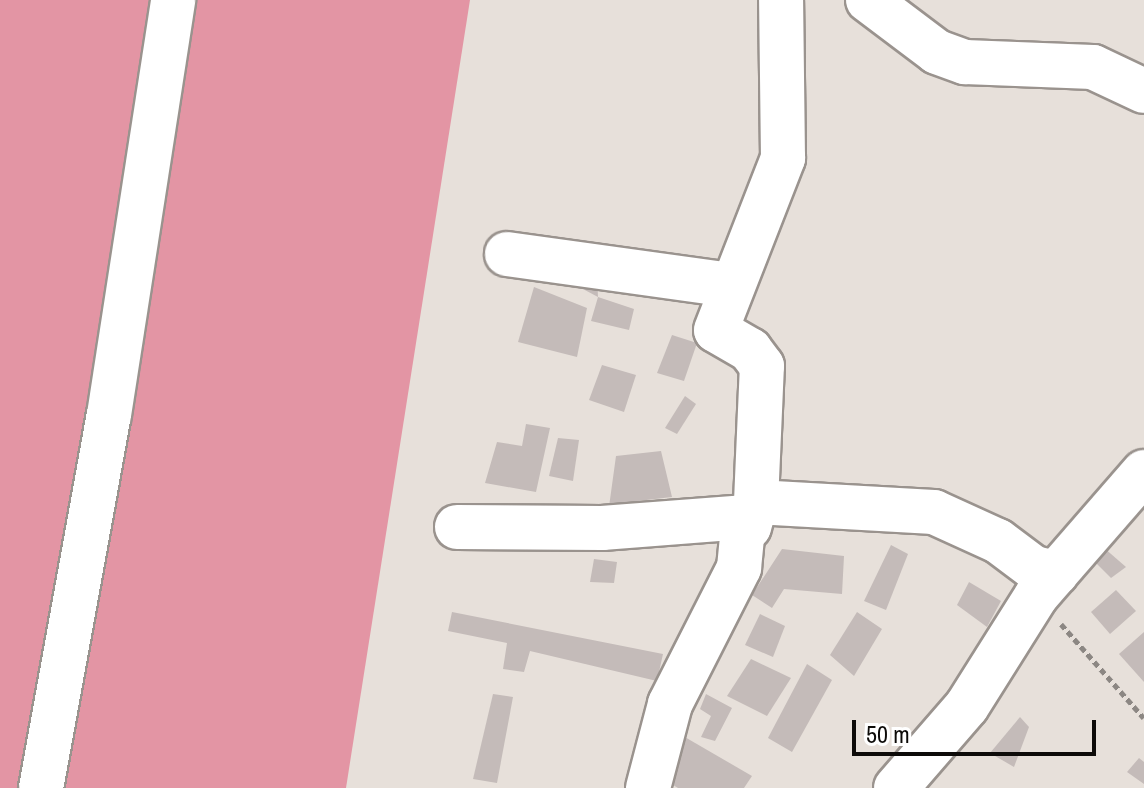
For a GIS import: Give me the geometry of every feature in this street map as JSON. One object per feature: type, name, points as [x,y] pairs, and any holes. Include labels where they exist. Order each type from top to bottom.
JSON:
[{"type":"street","points":[[41,788],[109,415],[173,0]]},
{"type":"street","points":[[648,788],[670,704],[739,568],[750,509],[763,373],[750,350],[716,330],[731,285],[770,206],[783,158],[781,0]]},
{"type":"street","points":[[868,0],[937,52],[965,62],[1093,67],[1144,91]]},
{"type":"street","points":[[507,254],[731,285]]},
{"type":"street","points":[[896,788],[967,706],[1046,584],[1144,472]]},
{"type":"street","points":[[457,527],[602,528],[750,509],[934,512],[998,541],[1034,568],[1046,584]]},
{"type":"path","points":[[1046,584],[1144,718]]},
{"type":"shaded area","points":[[0,0],[470,0],[346,788],[0,788]]},
{"type":"building","points":[[587,272],[597,275],[598,297],[583,289]]},
{"type":"building","points":[[534,287],[587,308],[577,357],[518,342]]},
{"type":"building","points":[[598,297],[634,309],[629,330],[591,321]]},
{"type":"building","points":[[672,335],[697,343],[684,381],[657,373]]},
{"type":"building","points":[[602,365],[636,375],[624,412],[589,400]]},
{"type":"building","points":[[685,396],[696,404],[677,434],[665,428]]},
{"type":"building","points":[[526,424],[550,428],[536,492],[485,483],[497,442],[522,446]]},
{"type":"building","points":[[558,438],[579,440],[573,481],[549,476]]},
{"type":"building","points":[[661,451],[672,497],[638,501],[641,512],[608,514],[616,456]]},
{"type":"building","points":[[891,545],[908,554],[886,610],[864,601]]},
{"type":"building","points":[[1103,547],[1126,567],[1111,578],[1093,560]]},
{"type":"building","points":[[782,549],[844,556],[842,594],[784,589],[772,608],[752,595]]},
{"type":"building","points":[[594,559],[617,562],[614,583],[590,582]]},
{"type":"building","points":[[969,582],[1001,601],[987,627],[957,605]]},
{"type":"building","points":[[1116,590],[1136,611],[1110,634],[1091,612]]},
{"type":"building","points":[[452,612],[663,654],[657,681],[530,651],[524,672],[503,669],[507,643],[448,631]]},
{"type":"building","points":[[857,612],[882,629],[854,676],[830,655]]},
{"type":"building","points":[[760,614],[785,626],[773,657],[745,645]]},
{"type":"building","points":[[1144,632],[1144,682],[1119,654]]},
{"type":"building","points":[[751,659],[791,678],[767,716],[727,696]]},
{"type":"building","points":[[807,664],[832,680],[792,752],[768,738]]},
{"type":"building","points":[[493,694],[513,697],[497,783],[473,779]]},
{"type":"building","points":[[706,694],[732,708],[715,741],[701,737],[711,716],[700,709]]},
{"type":"building","points":[[1020,717],[1029,727],[1014,767],[990,753]]},
{"type":"building","points":[[671,729],[752,776],[744,788],[678,788],[660,777]]},
{"type":"building","points":[[1139,758],[1144,762],[1144,784],[1127,772]]}]
